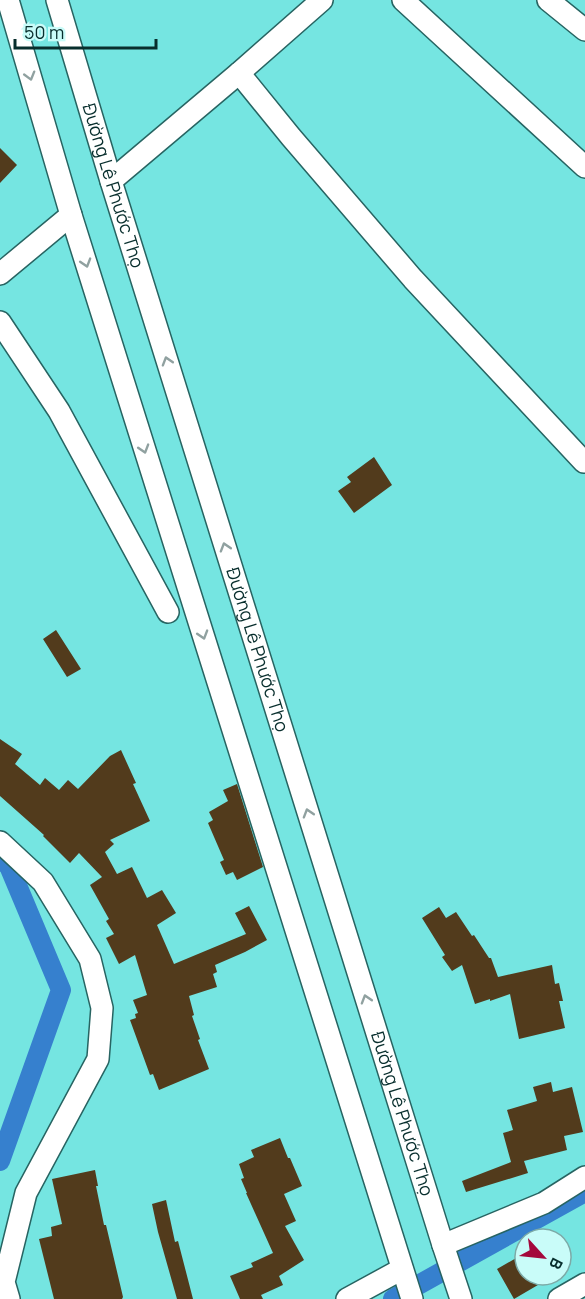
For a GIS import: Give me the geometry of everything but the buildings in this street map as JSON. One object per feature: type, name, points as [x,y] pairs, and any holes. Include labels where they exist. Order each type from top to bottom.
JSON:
[{"type":"street","points":[[8,0],[71,215],[412,1299]]},
{"type":"street","name":"Đường Lê Phước Thọ","points":[[57,0],[111,182],[444,1251],[459,1291]]},
{"type":"street","points":[[111,182],[322,0]]},
{"type":"street","points":[[403,0],[585,167]]},
{"type":"street","points":[[548,0],[585,30]]},
{"type":"street","points":[[239,73],[413,279],[584,462]]},
{"type":"street","points":[[0,274],[71,215]]},
{"type":"street","points":[[0,322],[59,411],[168,612]]},
{"type":"street","points":[[0,842],[43,882],[90,959],[102,1008],[98,1059],[26,1193],[4,1282],[9,1299]]},
{"type":"street","points":[[444,1251],[544,1203],[585,1177]]},
{"type":"street","points":[[347,1299],[403,1271]]},
{"type":"street","points":[[559,1299],[585,1284]]},
{"type":"waterway","points":[[0,858],[9,866],[61,990],[0,1161]]},
{"type":"waterway","points":[[393,1299],[585,1192]]}]
